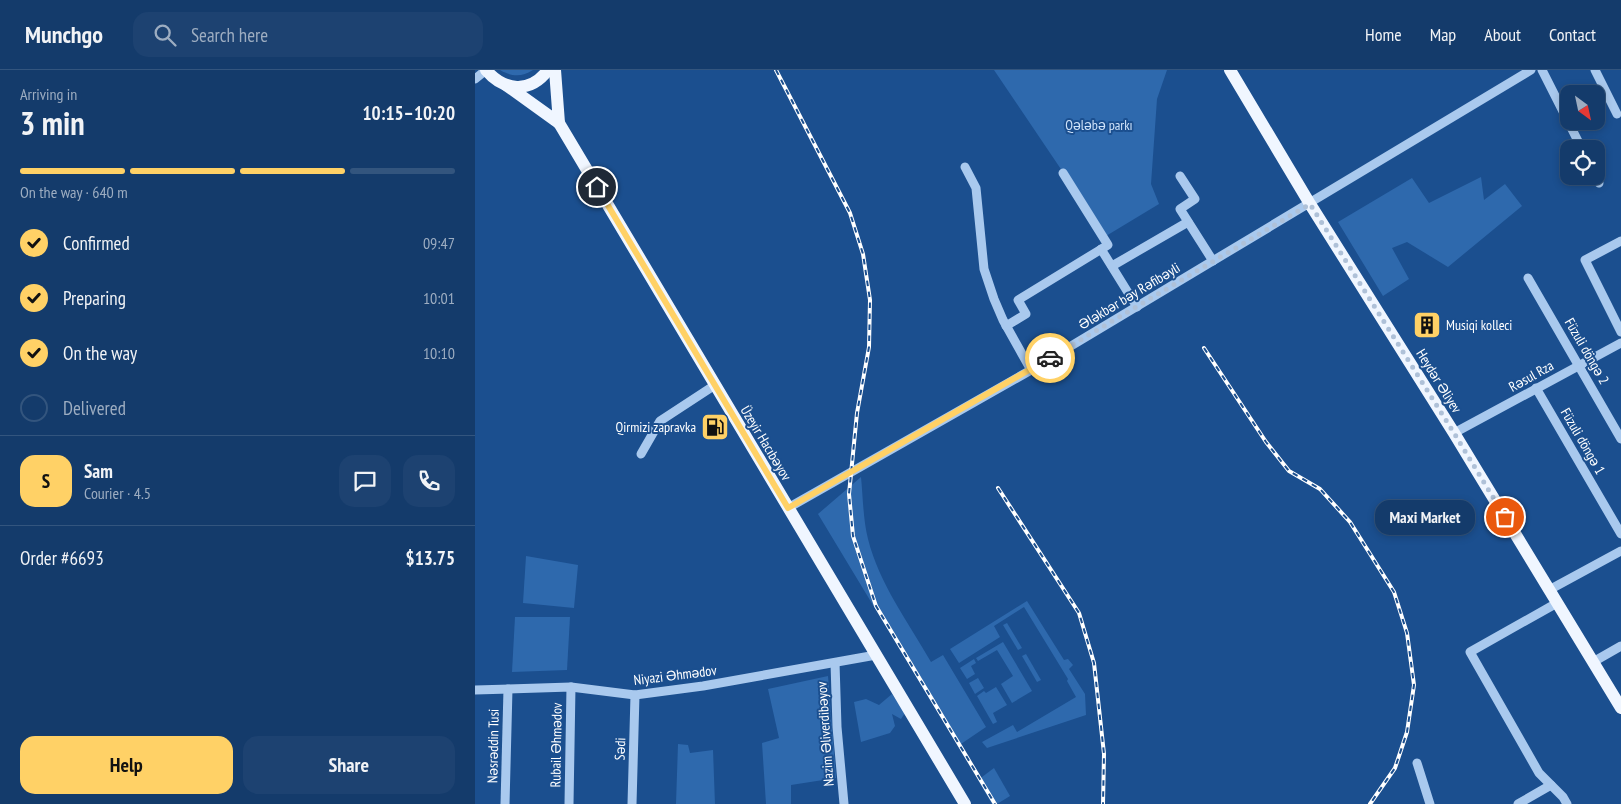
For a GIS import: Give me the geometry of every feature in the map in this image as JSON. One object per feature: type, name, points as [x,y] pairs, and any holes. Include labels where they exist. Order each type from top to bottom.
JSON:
[{"type":"main road","points":[[486,70],[495,80],[559,123]]},
{"type":"main road","points":[[506,86],[519,87],[531,84],[542,77],[548,70]]},
{"type":"main road","points":[[555,70],[559,123]]},
{"type":"main road","name":"Heydər Əliyev","points":[[1230,70],[1310,204],[1454,433],[1621,708]]},
{"type":"main road","name":"Üzeyir Hacıbəyov","points":[[559,123],[965,804]]},
{"type":"street","points":[[475,79],[486,70]]},
{"type":"street","points":[[1542,70],[1577,140]]},
{"type":"street","points":[[1595,70],[1617,114]]},
{"type":"street","name":"Ələkbər bəy Rəfibəyli","points":[[788,508],[1031,370],[1310,204],[1527,71]]},
{"type":"street","points":[[965,167],[976,188],[984,268],[994,299],[1006,326],[1031,370]]},
{"type":"street","points":[[1006,326],[1026,314],[1018,300],[1108,245],[1063,173]]},
{"type":"street","points":[[1180,176],[1195,199],[1179,209],[1213,261]]},
{"type":"street","points":[[1112,266],[1188,222]]},
{"type":"street","points":[[1621,241],[1585,260],[1621,332]]},
{"type":"street","points":[[1101,249],[1137,307]]},
{"type":"street","name":"Füzuli döngə 2","points":[[1528,278],[1621,438]]},
{"type":"street","name":"Rəsul Rza","points":[[1454,433],[1621,343]]},
{"type":"street","points":[[641,454],[660,421],[715,386]]},
{"type":"street","name":"Füzuli döngə 1","points":[[1536,388],[1621,534]]},
{"type":"street","points":[[1549,590],[1621,551]]},
{"type":"street","points":[[1557,603],[1470,652],[1539,773],[1563,797],[1567,804]]},
{"type":"street","points":[[1593,662],[1621,646]]},
{"type":"street","name":"Niyazi Əhmədov","points":[[475,690],[571,687],[635,695],[703,686],[876,655]]},
{"type":"street","name":"Nazim Əliverdibəyov","points":[[835,663],[837,727],[844,804]]},
{"type":"street","name":"Rubail Əhmədov","points":[[569,804],[571,687]]},
{"type":"street","name":"Nəsrəddin Tusi","points":[[505,804],[508,689]]},
{"type":"street","name":"Sədi","points":[[632,804],[635,695]]},
{"type":"street","points":[[1417,763],[1430,804]]},
{"type":"street","points":[[1519,804],[1551,785]]},
{"type":"green space","points":[[500,70],[533,70],[517,75]]},
{"type":"green space","name":"Qələbə parkı","points":[[994,70],[1167,70],[1157,99],[1151,184],[1159,204],[1106,236]]},
{"type":"green space","points":[[1481,177],[1484,200],[1505,184],[1522,206],[1448,267],[1407,242],[1392,248],[1409,279],[1383,296],[1338,222],[1412,178],[1429,203]]},
{"type":"green space","points":[[861,477],[866,531],[879,571],[887,587],[931,662],[943,655],[986,727],[958,746],[818,514]]},
{"type":"green space","points":[[526,556],[578,565],[574,608],[523,603]]},
{"type":"green space","points":[[1027,601],[1064,660],[1068,659],[1073,665],[1069,669],[1085,694],[1086,715],[987,748],[982,742],[1013,725],[1017,732],[1076,697],[1067,681],[1068,679],[1024,607],[994,626],[1000,637],[959,663],[950,649]]},
{"type":"green space","points":[[515,617],[570,617],[567,670],[512,672]]},
{"type":"green space","points":[[1007,623],[1022,648],[1018,650],[1003,625]]},
{"type":"green space","points":[[1003,642],[1032,691],[1012,703],[1001,684],[1013,676],[997,650],[978,661],[976,658]]},
{"type":"green space","points":[[1026,654],[1041,680],[1037,682],[1022,656]]},
{"type":"green space","points":[[974,659],[976,663],[971,666],[975,674],[967,679],[960,668]]},
{"type":"green space","points":[[828,676],[836,778],[791,785],[791,804],[766,804],[762,743],[779,738],[768,689]]},
{"type":"green space","points":[[978,678],[984,688],[975,694],[969,683]]},
{"type":"green space","points":[[996,687],[1007,705],[993,713],[997,722],[993,724],[977,696],[984,691],[986,693]]},
{"type":"green space","points":[[892,694],[905,713],[901,719],[892,714],[895,726],[890,733],[861,742],[854,702],[866,699],[879,705]]},
{"type":"green space","points":[[678,744],[688,745],[690,753],[713,750],[715,804],[676,804]]},
{"type":"green space","points":[[994,768],[1010,796],[997,804],[992,804],[978,780]]},
{"type":"railway","points":[[776,70],[850,213],[863,254],[870,300],[869,347],[857,413],[849,494],[853,536],[876,606],[995,804]]},
{"type":"railway","points":[[1204,348],[1266,442],[1289,471],[1320,489],[1350,522],[1394,592],[1407,633],[1414,685],[1407,732],[1395,768],[1370,804]]},
{"type":"railway","points":[[998,488],[1079,613],[1094,663],[1104,754],[1103,804]]},
{"type":"way so far","points":[[1050,358],[1310,204],[1505,517]]},
{"type":"place","name":"Musiqi kolleci","points":[[1427,325]]},
{"type":"place","name":"Qirmizi zapravka","points":[[715,427]]},
{"type":"place","name":"Maxi Market","points":[[1505,517]]},
{"type":"route","points":[[597,187],[788,508],[1050,358]]}]
